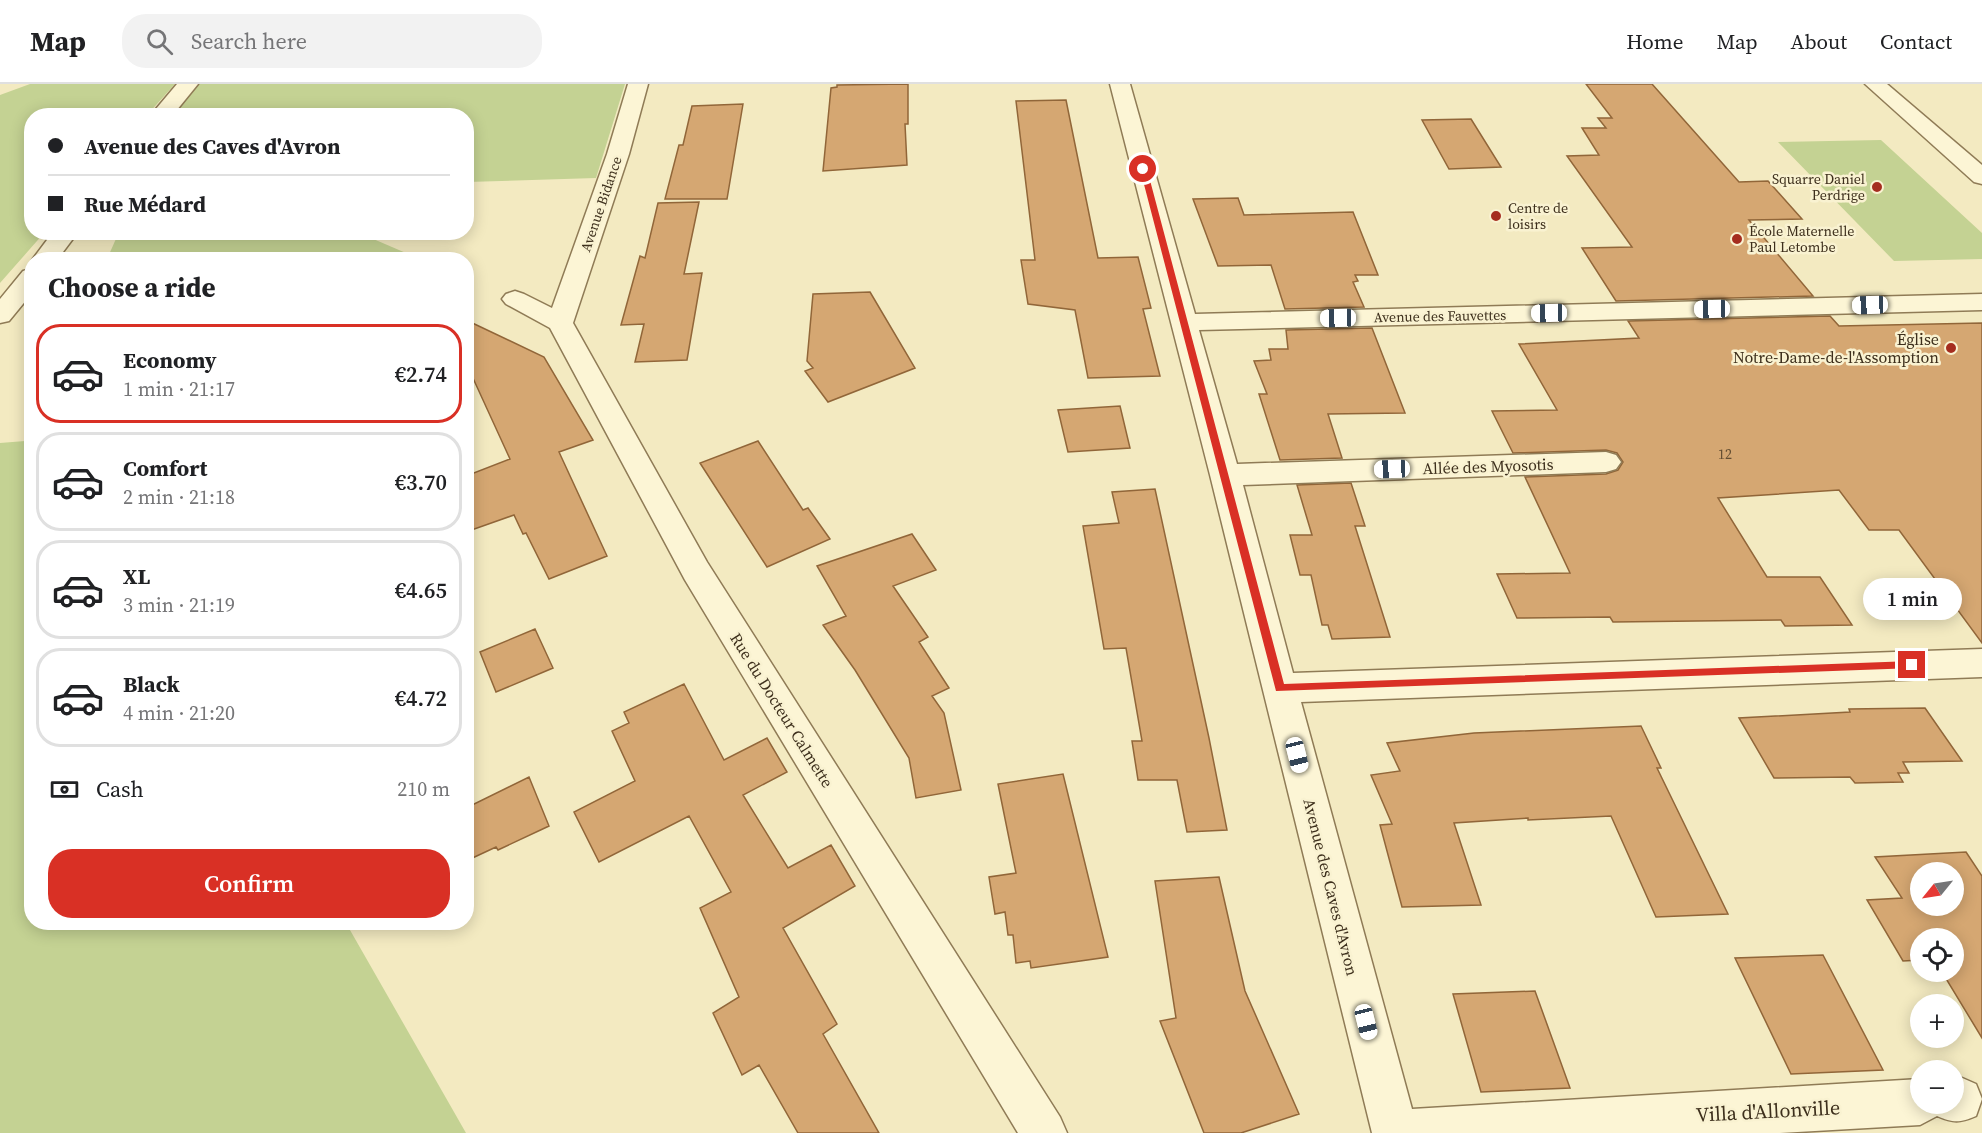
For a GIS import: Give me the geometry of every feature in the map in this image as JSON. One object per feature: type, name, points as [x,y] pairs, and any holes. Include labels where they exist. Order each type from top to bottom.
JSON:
[{"type":"street","points":[[167,108],[188,84]]},
{"type":"street","name":"Avenue Bidance","points":[[560,323],[618,154],[638,84]]},
{"type":"street","name":"Avenue des Caves d'Avron","points":[[1120,84],[1225,474],[1395,1133]]},
{"type":"street","points":[[1875,84],[1982,177]]},
{"type":"street","points":[[50,252],[60,240]]},
{"type":"street","points":[[0,315],[24,286]]},
{"type":"street","points":[[516,298],[560,323]]},
{"type":"street","name":"Avenue des Fauvettes","points":[[1185,322],[1982,302]]},
{"type":"street","name":"Rue du Docteur Calmette","points":[[560,323],[696,571],[1044,1133]]},
{"type":"street","name":"Allée des Myosotis","points":[[1225,474],[1606,462]]},
{"type":"street","points":[[1280,688],[1982,663]]},
{"type":"street","name":"Villa d'Allonville","points":[[1401,1133],[1910,1103]]},
{"type":"green space","points":[[30,84],[175,84],[153,108],[24,108],[24,240],[38,240],[27,252],[24,252],[24,256],[0,283],[0,95]]},
{"type":"green space","points":[[192,84],[625,84],[596,178],[474,182],[474,108],[172,108]]},
{"type":"green space","name":"Squarre Daniel Perdrige","points":[[1881,140],[1982,233],[1982,259],[1894,261],[1778,142]]},
{"type":"green space","points":[[115,240],[376,240],[404,252],[110,252]]},
{"type":"green space","points":[[24,441],[24,930],[350,930],[466,1133],[0,1133],[0,443]]},
{"type":"building","points":[[908,84],[908,124],[905,124],[907,165],[823,171],[831,88],[837,85]]},
{"type":"building","points":[[1586,84],[1652,84],[1739,182],[1768,181],[1802,219],[1749,220],[1813,296],[1616,301],[1582,248],[1632,247],[1567,156],[1599,155],[1582,128],[1606,128],[1598,118],[1612,118]]},
{"type":"building","points":[[1066,100],[1098,258],[1138,257],[1151,308],[1143,309],[1160,376],[1088,378],[1075,310],[1028,304],[1021,260],[1035,260],[1016,101]]},
{"type":"building","points":[[743,104],[727,199],[665,199],[679,145],[683,145],[692,106]]},
{"type":"building","points":[[1471,119],[1501,167],[1449,169],[1422,120]]},
{"type":"building","points":[[1238,198],[1244,215],[1353,212],[1378,275],[1355,275],[1358,281],[1353,282],[1364,307],[1285,309],[1271,265],[1218,266],[1193,199]]},
{"type":"building","points":[[699,202],[684,274],[702,273],[687,360],[635,362],[644,324],[621,325],[640,256],[645,258],[658,203]]},
{"type":"building","points":[[870,292],[915,368],[828,402],[805,371],[813,368],[807,361],[813,294]]},
{"type":"building","points":[[1830,316],[1839,326],[1982,323],[1982,643],[1899,530],[1869,530],[1839,490],[1718,498],[1767,577],[1820,577],[1852,625],[1785,626],[1781,620],[1613,622],[1610,617],[1517,618],[1497,574],[1570,573],[1525,477],[1606,474],[1618,470],[1623,462],[1617,453],[1606,450],[1513,453],[1492,411],[1557,410],[1519,344],[1639,338],[1628,321]]},
{"type":"building","points":[[474,324],[544,357],[593,440],[559,452],[607,556],[549,579],[526,533],[523,534],[514,515],[474,529],[474,473],[510,459],[474,380]]},
{"type":"building","points":[[1372,328],[1405,413],[1328,414],[1342,458],[1280,460],[1259,394],[1267,394],[1254,361],[1271,360],[1269,349],[1288,349],[1286,330]]},
{"type":"building","points":[[1120,406],[1130,448],[1068,452],[1058,410]]},
{"type":"building","points":[[758,441],[803,510],[808,508],[830,539],[767,567],[700,463]]},
{"type":"building","points":[[1351,483],[1365,526],[1355,526],[1390,637],[1332,639],[1328,625],[1322,625],[1311,575],[1300,575],[1290,535],[1312,535],[1297,485]]},
{"type":"building","points":[[1155,489],[1227,830],[1187,832],[1177,780],[1138,780],[1132,741],[1142,741],[1126,648],[1104,649],[1083,526],[1119,523],[1112,492]]},
{"type":"building","points":[[912,534],[936,570],[893,586],[928,637],[919,642],[949,688],[932,696],[944,713],[961,790],[916,798],[909,758],[855,670],[823,625],[846,616],[817,566]]},
{"type":"building","points":[[535,629],[553,668],[496,692],[480,652]]},
{"type":"building","points":[[684,684],[724,760],[767,738],[787,772],[743,795],[788,868],[831,845],[855,886],[783,928],[837,1024],[823,1034],[879,1133],[798,1133],[759,1065],[742,1075],[713,1013],[739,997],[700,908],[731,892],[689,816],[599,862],[574,812],[635,781],[612,731],[629,723],[624,712]]},
{"type":"building","points":[[1925,708],[1962,761],[1903,762],[1909,773],[1898,773],[1903,782],[1855,783],[1850,777],[1774,778],[1739,718],[1850,712],[1849,709]]},
{"type":"building","points":[[1641,726],[1661,768],[1657,768],[1728,914],[1656,917],[1611,816],[1454,823],[1481,905],[1402,907],[1380,825],[1392,824],[1371,775],[1400,771],[1387,743],[1474,733]]},
{"type":"building","points":[[1063,774],[1108,957],[1031,968],[1030,961],[1016,963],[1013,935],[1008,935],[1005,912],[995,914],[989,877],[1016,873],[998,784]]},
{"type":"building","points":[[529,777],[549,826],[498,850],[496,847],[474,857],[474,804]]},
{"type":"building","points":[[1966,852],[1982,876],[1982,1038],[1964,1008],[1964,994],[1955,994],[1948,982],[1964,982],[1964,928],[1910,928],[1910,961],[1903,961],[1867,900],[1902,898],[1875,857]]},
{"type":"building","points":[[1219,877],[1245,991],[1299,1114],[1241,1133],[1204,1133],[1160,1021],[1176,1018],[1155,881]]},
{"type":"building","points":[[1823,955],[1883,1070],[1791,1074],[1735,958]]},
{"type":"building","points":[[1535,991],[1570,1088],[1481,1092],[1453,994]]},
{"type":"place","name":"Squarre Daniel Perdrige","points":[[1877,187]]},
{"type":"place","name":"Centre de loisirs","points":[[1496,216]]},
{"type":"place","name":"École Maternelle Paul Letombe","points":[[1737,239]]},
{"type":"place","name":"Église Notre-Dame-de-l'Assomption","points":[[1951,348]]},
{"type":"route","points":[[1143,169],[1280,688],[1912,665]]}]
